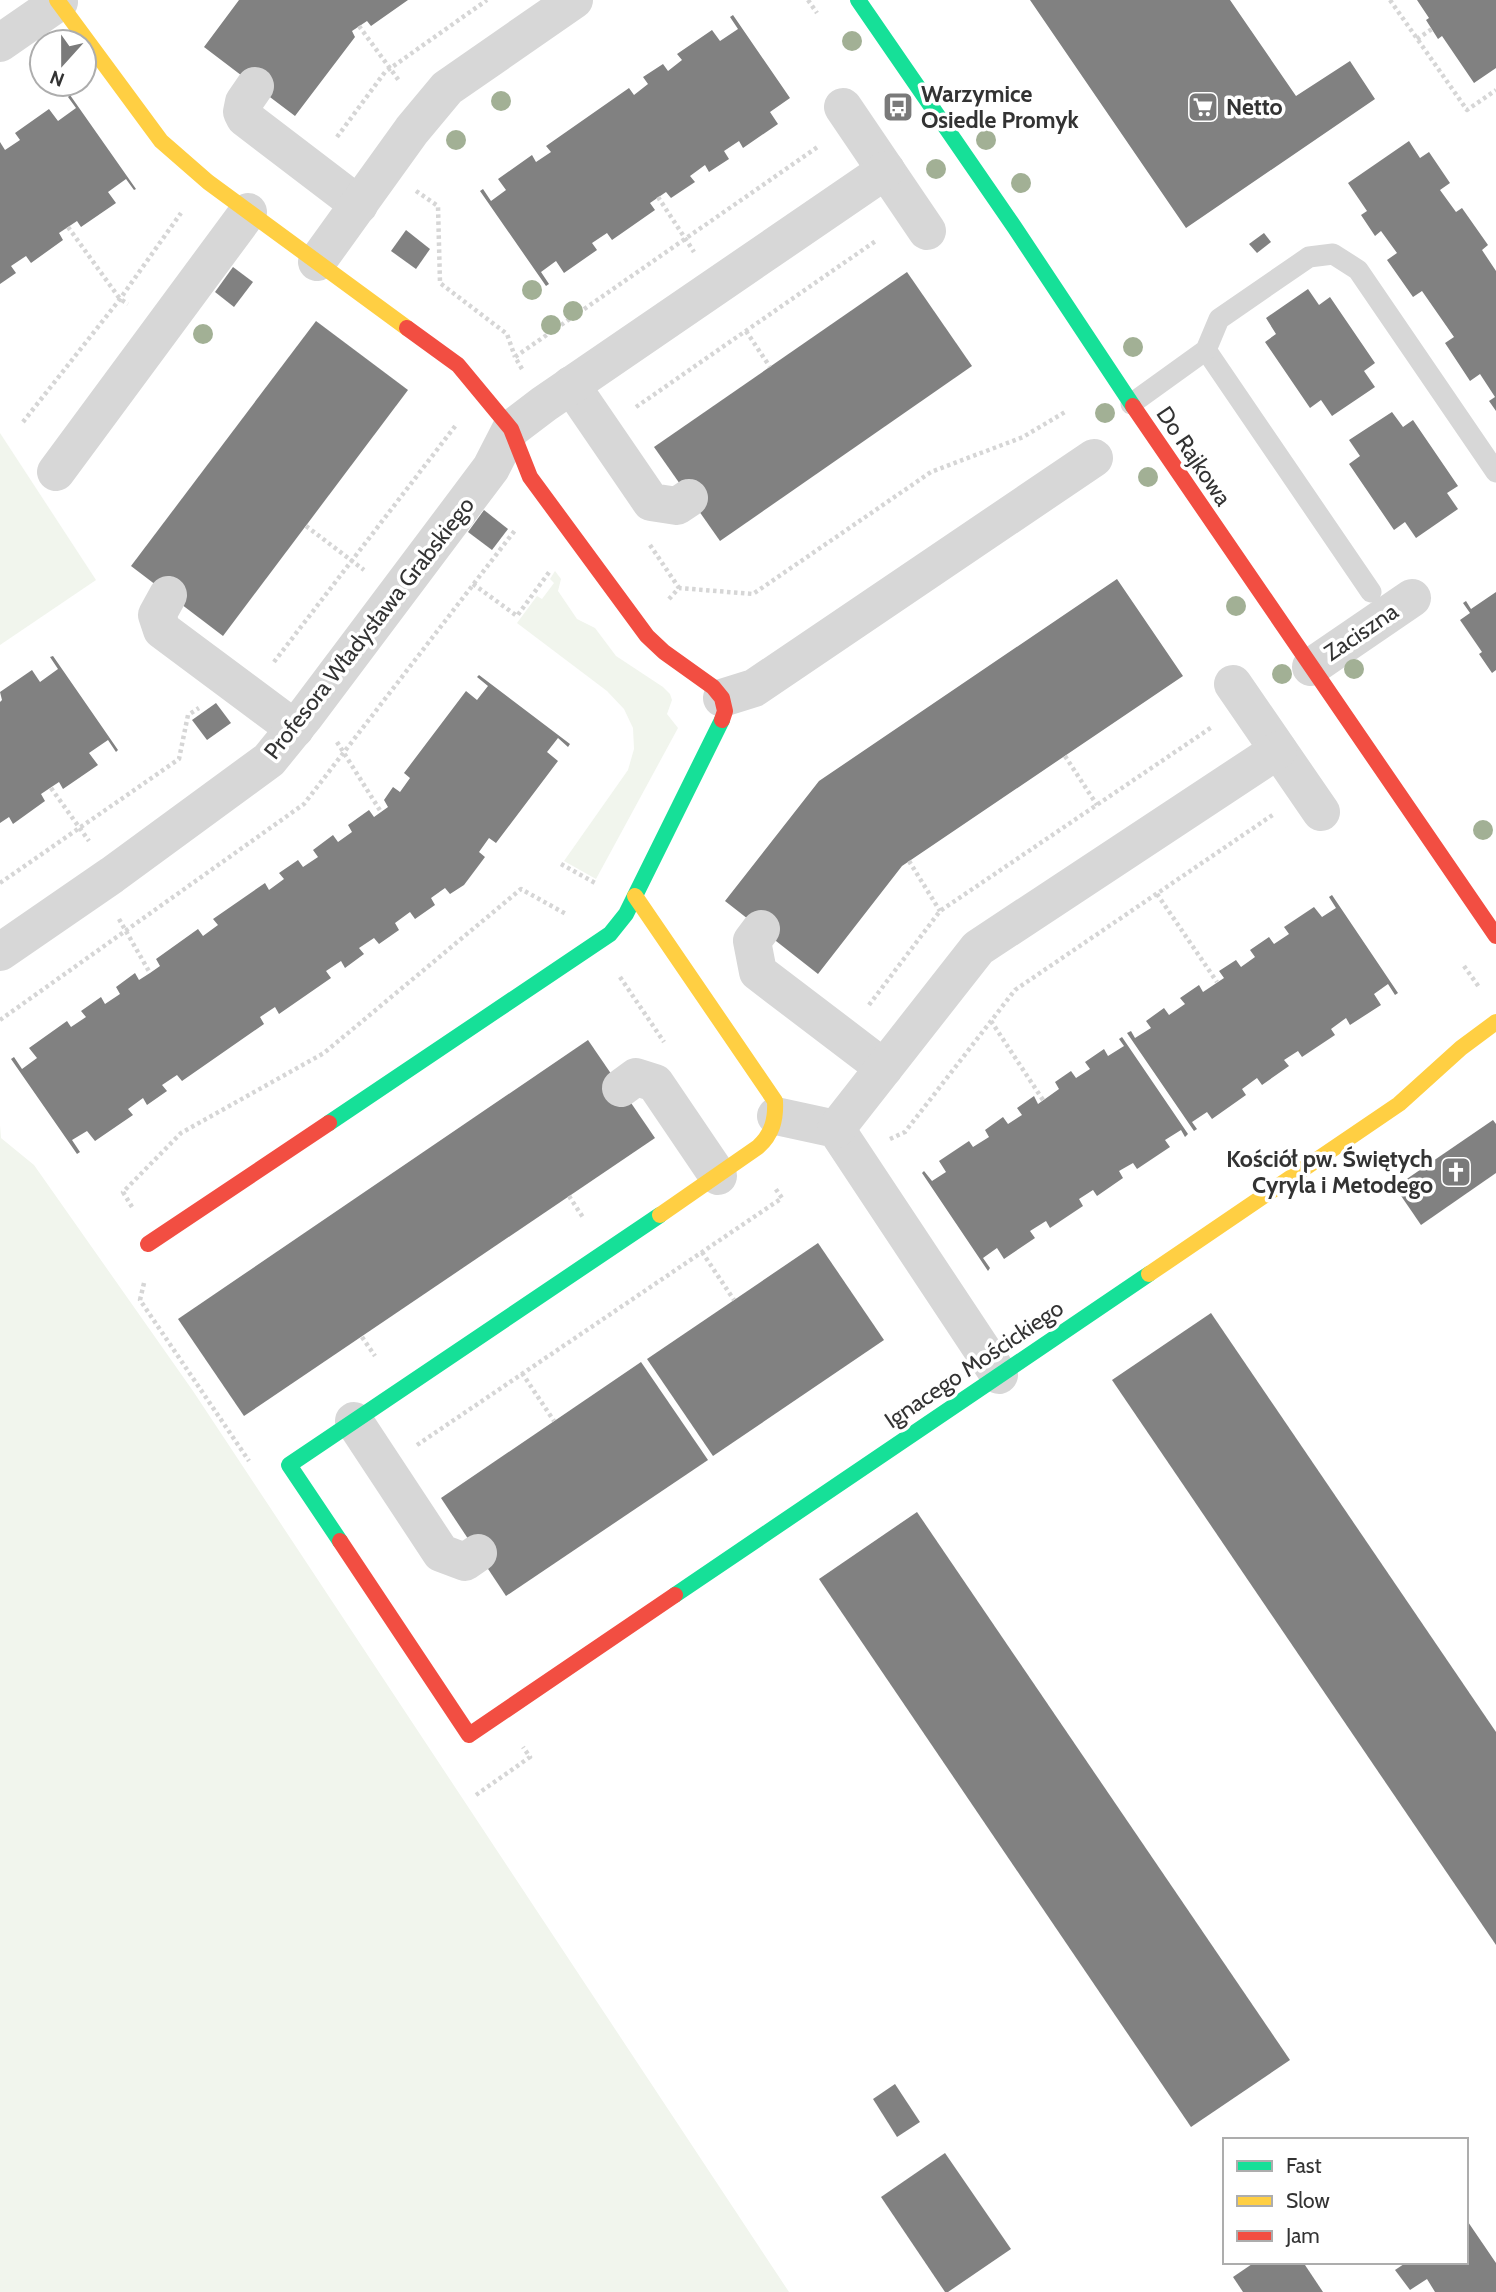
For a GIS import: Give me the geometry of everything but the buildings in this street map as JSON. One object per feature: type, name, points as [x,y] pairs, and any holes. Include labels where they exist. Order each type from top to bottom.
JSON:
[{"type":"street","points":[[317,262],[384,168],[447,88],[574,0]]},
{"type":"street","name":"Do Rajkowa","points":[[858,0],[1496,936]]},
{"type":"street","points":[[0,43],[59,1],[161,141],[208,182],[458,365],[511,429],[530,477],[643,631],[664,652],[713,687],[722,698],[725,711],[722,723],[626,914],[610,934],[151,1242]]},
{"type":"street","points":[[255,86],[244,102],[242,112],[245,118],[359,205]]},
{"type":"street","points":[[843,107],[927,231]]},
{"type":"street","name":"Profesora Władysława Grabskiego","points":[[0,952],[257,770],[304,717],[491,468],[511,429],[571,385],[886,170]]},
{"type":"street","points":[[56,472],[248,212]]},
{"type":"street","points":[[571,385],[651,502],[677,506],[689,498]]},
{"type":"street","points":[[722,698],[754,688],[1094,458]]},
{"type":"street","points":[[169,595],[157,615],[162,630],[304,717]]},
{"type":"street","name":"Zaciszna","points":[[1311,667],[1412,598]]},
{"type":"street","points":[[1233,684],[1321,812]]},
{"type":"street","points":[[845,1142],[884,1068],[978,948],[1278,750]]},
{"type":"street","points":[[478,1553],[465,1562],[441,1553],[354,1420],[752,1153],[767,1141],[774,1128],[775,1101],[635,896]]},
{"type":"street","points":[[761,929],[752,941],[758,972],[884,1068]]},
{"type":"street","name":"Ignacego Mościckiego","points":[[354,1420],[289,1465],[469,1735],[1399,1104],[1461,1048],[1496,1022]]},
{"type":"street","points":[[621,1088],[636,1077],[655,1083],[718,1176]]},
{"type":"street","points":[[776,1116],[845,1142],[999,1375]]},
{"type":"lane","points":[[1132,404],[1206,350],[1219,319],[1309,257],[1333,254],[1358,270],[1496,472]]},
{"type":"lane","points":[[1206,350],[1371,593]]},
{"type":"path","points":[[1390,0],[1467,110],[1496,90]]},
{"type":"path","points":[[359,26],[390,69]]},
{"type":"path","points":[[1418,39],[1432,29]]},
{"type":"path","points":[[381,812],[337,742],[304,717],[268,670],[463,416],[516,360],[507,334],[440,283],[438,206],[384,168]]},
{"type":"path","points":[[658,197],[717,286]]},
{"type":"path","points":[[23,422],[120,299],[184,208]]},
{"type":"path","points":[[68,227],[120,299],[164,329]]},
{"type":"path","points":[[634,408],[877,240]]},
{"type":"path","points":[[746,331],[770,367]]},
{"type":"path","points":[[643,631],[679,588],[752,594],[932,472],[1023,438],[1065,412]]},
{"type":"path","points":[[306,526],[396,594]]},
{"type":"path","points":[[473,584],[517,617],[552,568]]},
{"type":"path","points":[[0,883],[179,759],[188,715],[207,703]]},
{"type":"path","points":[[1065,756],[1097,805]]},
{"type":"path","points":[[51,788],[79,828],[150,973]]},
{"type":"path","points":[[845,1142],[905,1132],[1015,990],[1279,810]]},
{"type":"path","points":[[909,861],[940,911]]},
{"type":"path","points":[[561,864],[603,888]]},
{"type":"path","points":[[151,1242],[123,1192],[181,1133],[324,1053],[521,889],[573,918]]},
{"type":"path","points":[[1157,894],[1217,982]]},
{"type":"path","points":[[991,1021],[1043,1100]]},
{"type":"path","points":[[384,1467],[782,1198],[752,1153]]},
{"type":"path","points":[[702,1252],[734,1300]]},
{"type":"path","points":[[522,1373],[554,1421]]},
{"type":"shaded area","points":[[0,433],[96,580],[0,645]]},
{"type":"shaded area","points":[[555,571],[561,579],[558,591],[577,619],[595,628],[616,656],[670,694],[672,700],[667,714],[678,728],[596,879],[564,861],[628,770],[634,749],[633,728],[624,709],[607,691],[517,623],[537,596],[542,599],[554,583],[550,579]]},
{"type":"shaded area","points":[[0,1125],[1,1138],[34,1165],[193,1391],[789,2292],[0,2292]]},
{"type":"traffic: fast","points":[[858,0],[1015,228],[1133,406]]},
{"type":"traffic: fast","points":[[329,1123],[610,934],[626,914],[722,720]]},
{"type":"traffic: fast","points":[[340,1541],[289,1465],[660,1215]]},
{"type":"traffic: fast","points":[[675,1595],[1149,1274]]},
{"type":"traffic: slow","points":[[57,0],[161,141],[208,182],[407,328]]},
{"type":"traffic: slow","points":[[635,896],[775,1101],[772,1126],[758,1147],[660,1215]]},
{"type":"traffic: slow","points":[[1149,1274],[1399,1104],[1461,1048],[1496,1022]]},
{"type":"traffic: jam","points":[[407,328],[458,365],[511,429],[530,477],[647,636],[664,652],[713,687],[722,698],[725,711],[722,720]]},
{"type":"traffic: jam","points":[[1133,406],[1496,936]]},
{"type":"traffic: jam","points":[[148,1244],[329,1123]]},
{"type":"traffic: jam","points":[[340,1541],[469,1735],[675,1595]]},
{"type":"place","name":"Warzymice Osiedle Promyk","points":[[898,107]]},
{"type":"place","name":"Netto","points":[[1203,107]]},
{"type":"place","name":"Kościół pw. Świętych Cyryla i Metodego","points":[[1456,1172]]}]
